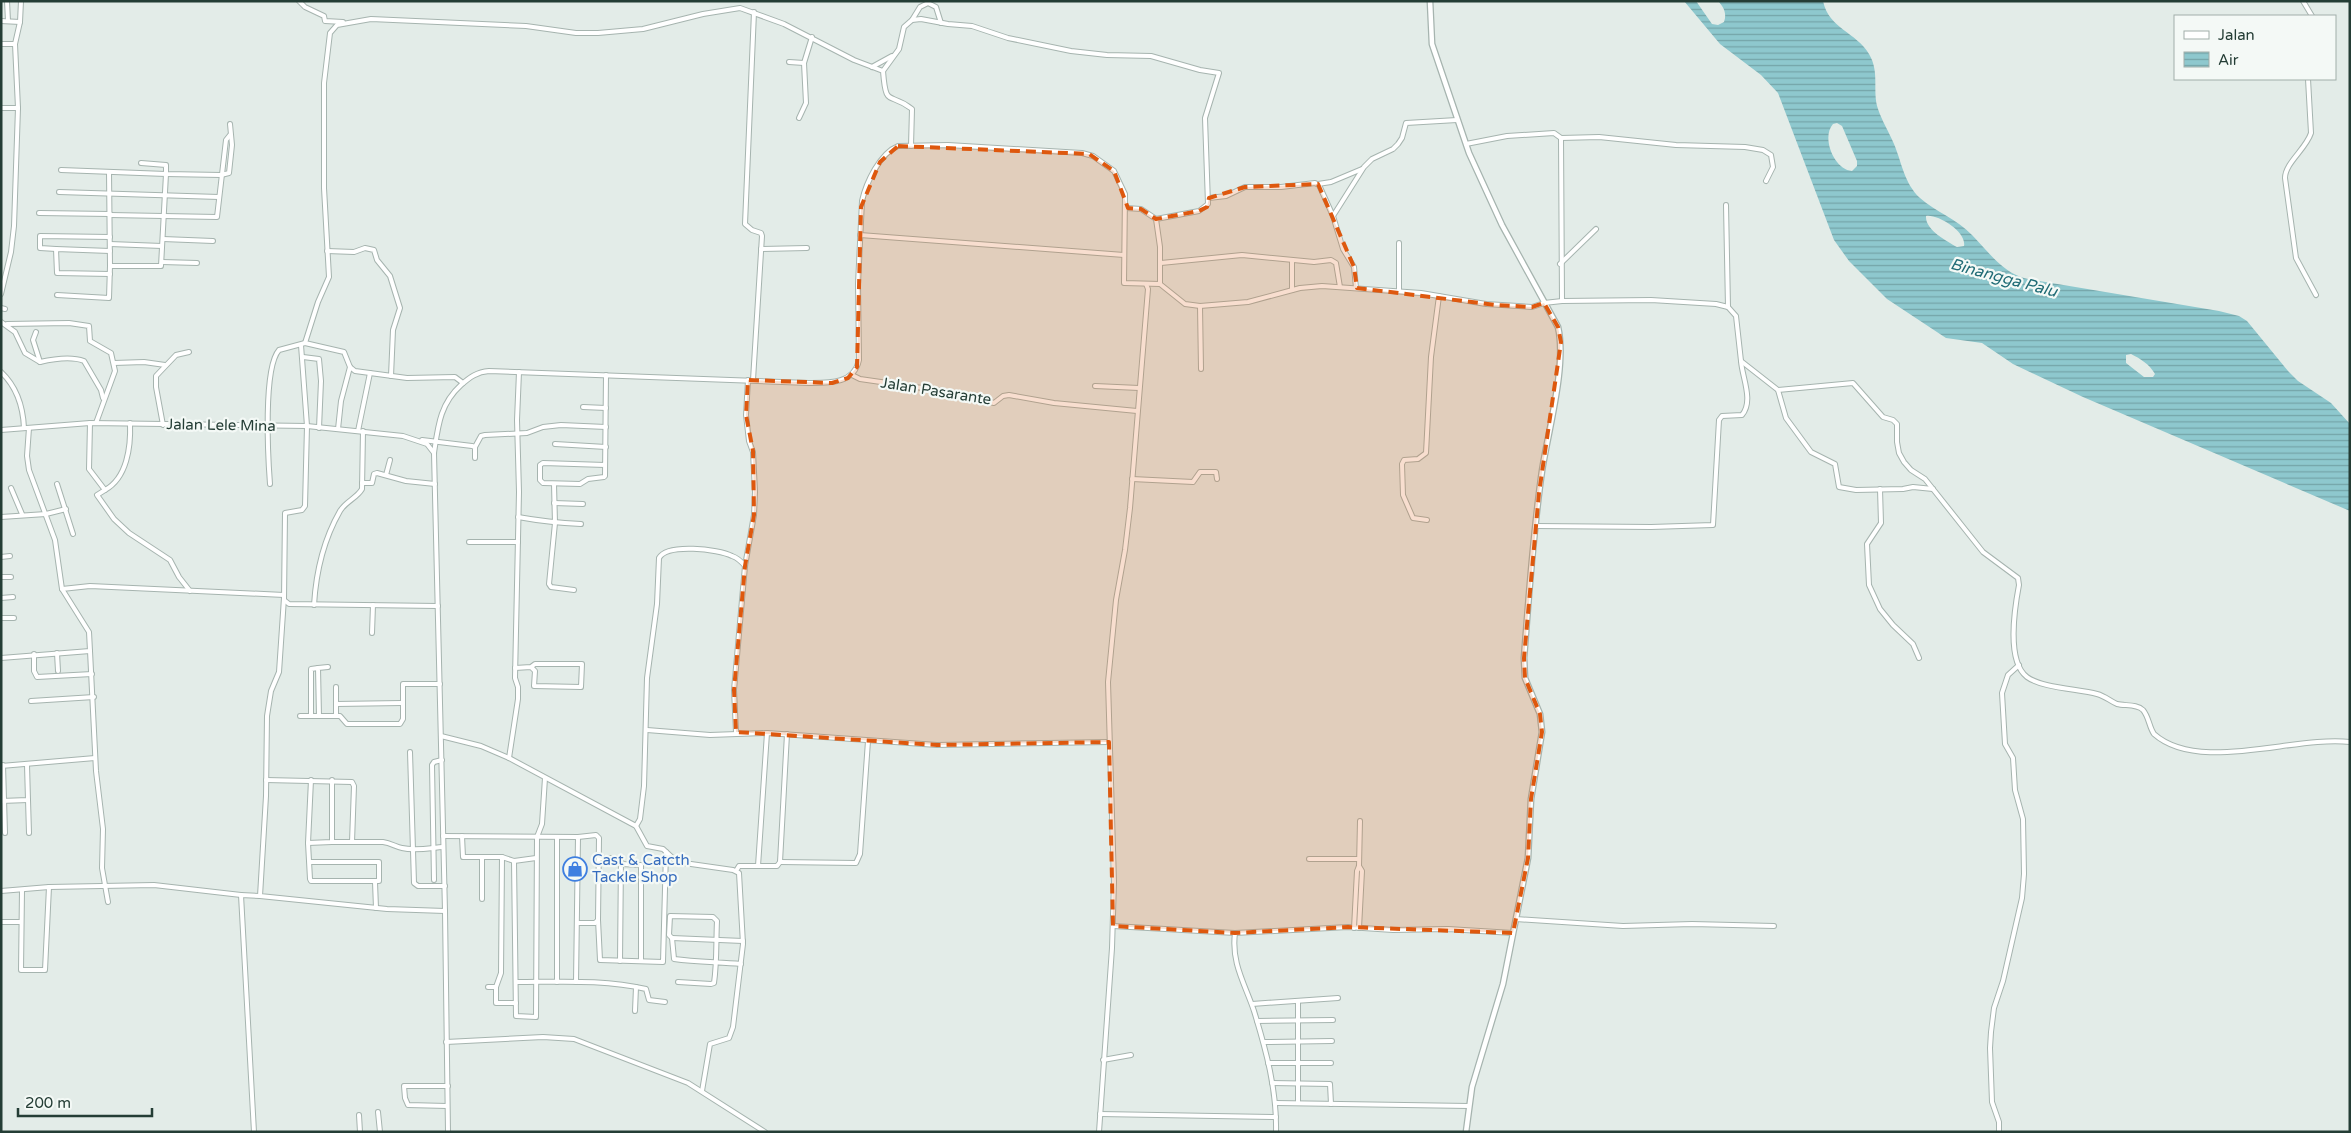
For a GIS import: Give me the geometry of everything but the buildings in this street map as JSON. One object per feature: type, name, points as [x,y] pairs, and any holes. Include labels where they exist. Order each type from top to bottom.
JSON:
[{"type":"street","points":[[7,1],[8,22]]},
{"type":"street","points":[[1,294],[11,252],[14,226],[18,108],[15,44],[20,22],[21,1]]},
{"type":"street","points":[[299,1],[305,8],[324,16],[325,21],[346,22],[372,19],[450,22],[526,26],[576,34],[643,29],[730,8],[740,8],[754,12],[812,37],[854,60],[883,71]]},
{"type":"street","points":[[1430,1],[1432,44],[1466,144],[1493,207],[1535,281],[1544,303],[1558,327],[1561,342],[1557,383],[1539,493],[1524,668],[1527,683],[1540,714],[1542,732],[1531,799],[1528,858],[1503,984],[1472,1087],[1466,1132]]},
{"type":"street","points":[[2303,1],[2311,15]]},
{"type":"street","points":[[872,66],[899,50],[904,26],[912,20],[920,7],[928,4],[936,7],[941,23]]},
{"type":"street","points":[[736,732],[734,690],[745,566],[754,514],[755,492],[754,452],[749,441],[746,415],[751,380],[761,233],[752,230],[745,224],[754,12]]},
{"type":"street","points":[[912,20],[921,19],[972,26],[1008,38],[1071,51],[1107,55],[1151,56],[1200,70],[1219,72],[1205,118],[1209,198],[1205,208],[1199,211],[1156,219],[1141,209],[1126,208]]},
{"type":"street","points":[[1,21],[20,22]]},
{"type":"street","points":[[260,896],[267,716],[271,691],[279,672],[282,647],[285,513],[304,509],[307,426],[302,357],[303,344],[329,277],[322,137],[324,83],[330,33],[337,25],[346,22]]},
{"type":"street","points":[[799,118],[806,103],[804,64],[812,37]]},
{"type":"street","points":[[1,44],[15,44]]},
{"type":"street","points":[[892,55],[883,71],[885,92],[891,100],[907,104],[912,109],[912,146]]},
{"type":"street","points":[[788,62],[804,64]]},
{"type":"street","points":[[2308,80],[2311,133],[2308,141],[2288,168],[2285,178],[2296,258],[2316,295]]},
{"type":"street","points":[[1,108],[18,108]]},
{"type":"street","points":[[1333,216],[1362,169],[1372,159],[1393,150],[1398,144],[1402,138],[1406,123],[1458,120]]},
{"type":"street","points":[[61,170],[221,175],[229,172],[232,146],[230,124]]},
{"type":"street","points":[[1466,144],[1534,134],[1554,134],[1560,138],[1599,137],[1676,145],[1737,146],[1758,149],[1768,153],[1773,167],[1766,181]]},
{"type":"street","points":[[39,213],[217,218],[226,140],[230,135]]},
{"type":"street","points":[[1560,138],[1560,264],[1562,301]]},
{"type":"street","points":[[448,1132],[446,910],[434,453],[444,405],[463,383],[480,372],[827,383],[840,381],[852,375],[859,360],[860,235],[864,195],[877,168],[890,150],[898,146],[964,146],[1089,154],[1114,171],[1125,194],[1124,283],[1160,284],[1185,304],[1200,306],[1248,302],[1311,286],[1399,291],[1496,305],[1532,307],[1544,303],[1562,301],[1651,300],[1704,303],[1728,307],[1736,316],[1746,391],[1746,407],[1742,415],[1722,416],[1719,420],[1713,525],[1652,527],[1536,526]]},
{"type":"street","points":[[110,266],[161,266],[166,165],[141,163]]},
{"type":"street","points":[[1209,198],[1226,196],[1245,187],[1331,182],[1362,169]]},
{"type":"street","points":[[57,295],[109,298],[109,172]]},
{"type":"street","points":[[1318,184],[1333,216],[1343,249],[1356,273],[1356,288]]},
{"type":"street","points":[[59,192],[219,198]]},
{"type":"street","points":[[1726,205],[1728,307]]},
{"type":"street","points":[[1156,219],[1161,263],[1160,284]]},
{"type":"street","points":[[1560,264],[1596,229]]},
{"type":"street","points":[[860,235],[1124,255]]},
{"type":"street","points":[[110,236],[40,236],[40,248],[110,250]]},
{"type":"street","points":[[163,239],[213,241]]},
{"type":"street","points":[[1399,243],[1399,291]]},
{"type":"street","points":[[110,244],[162,246]]},
{"type":"street","points":[[328,251],[354,252],[365,248],[372,248],[377,260],[390,276],[400,308],[393,330],[391,376]]},
{"type":"street","points":[[761,249],[807,248]]},
{"type":"street","points":[[56,249],[57,272],[110,274]]},
{"type":"street","points":[[1161,263],[1242,255],[1292,261],[1335,260],[1340,287]]},
{"type":"street","points":[[1292,261],[1292,290]]},
{"type":"street","points":[[162,262],[197,263]]},
{"type":"street","points":[[1099,1132],[1113,926],[1114,860],[1108,708],[1109,657],[1116,600],[1125,550],[1148,289],[1146,284]]},
{"type":"street","points":[[1427,520],[1412,518],[1405,502],[1402,464],[1404,460],[1418,459],[1426,453],[1431,358],[1439,296]]},
{"type":"street","points":[[1200,306],[1201,369]]},
{"type":"street","points":[[1,322],[7,324],[86,324],[90,328],[91,342],[109,351],[114,363],[114,374],[96,423]]},
{"type":"street","points":[[7,324],[19,338],[26,353],[40,362],[55,359],[82,360],[102,390],[103,400]]},
{"type":"street","points":[[36,332],[33,340],[40,362]]},
{"type":"street","points":[[270,484],[267,427],[273,358],[278,350],[303,344],[344,352],[350,367],[355,371],[391,376],[455,377],[463,383]]},
{"type":"street","points":[[162,425],[156,381],[157,374],[178,354],[189,352]]},
{"type":"street","points":[[302,357],[319,360],[321,381],[319,428]]},
{"type":"street","points":[[1741,361],[1778,390],[1786,418],[1811,452],[1835,464],[1839,487],[1856,490],[1903,489],[1913,486],[1933,489]]},
{"type":"street","points":[[114,363],[144,362],[165,365]]},
{"type":"street","points":[[338,429],[340,402],[350,367]]},
{"type":"street","points":[[1,372],[16,390],[24,428]]},
{"type":"street","points":[[509,758],[518,699],[515,668],[519,372]]},
{"type":"street","points":[[314,605],[318,566],[332,528],[343,507],[358,494],[362,483],[360,431],[370,373]]},
{"type":"street","points":[[605,465],[542,463],[540,482],[580,484],[588,479],[604,478],[605,465],[606,447],[606,375]]},
{"type":"street","name":"Jalan Pasarante","points":[[852,375],[860,379],[943,391],[994,403],[1003,396],[1009,395],[1054,403],[1138,411]]},
{"type":"street","points":[[1778,390],[1853,383],[1883,416],[1897,424],[1899,453],[1911,470],[1922,476],[1983,552],[2018,578],[2019,585],[2014,624],[2015,650],[2026,676],[2034,680],[2095,694],[2117,704],[2139,708],[2146,714],[2151,730],[2157,738],[2187,750],[2206,752],[2238,751],[2326,740],[2350,742]]},
{"type":"street","points":[[1095,386],[1140,388]]},
{"type":"street","points":[[583,407],[606,408]]},
{"type":"street","points":[[90,423],[88,466],[105,490]]},
{"type":"street","name":"Jalan Lele Mina","points":[[1,430],[90,423],[267,427],[307,426],[360,431],[475,448]]},
{"type":"street","points":[[130,423],[129,444],[122,473],[115,484],[97,495],[114,519],[129,533],[170,560],[179,577],[190,591]]},
{"type":"street","points":[[475,458],[475,448],[482,435],[518,434],[531,432],[543,427],[606,427]]},
{"type":"street","points":[[29,428],[27,463],[46,514],[58,554],[62,589],[89,632],[94,697],[95,758],[102,829],[102,868],[108,902]]},
{"type":"street","points":[[420,440],[427,444],[434,453]]},
{"type":"street","points":[[555,444],[606,447]]},
{"type":"street","points":[[386,475],[390,460]]},
{"type":"street","points":[[1132,479],[1193,482],[1200,472],[1204,471],[1216,472],[1217,479]]},
{"type":"street","points":[[362,483],[372,483],[375,473],[406,481],[435,484]]},
{"type":"street","points":[[56,484],[73,534]]},
{"type":"street","points":[[554,484],[555,523],[548,584],[551,587],[574,590]]},
{"type":"street","points":[[11,488],[22,514]]},
{"type":"street","points":[[1880,489],[1881,523],[1868,541],[1866,548],[1870,590],[1884,615],[1913,644],[1919,658]]},
{"type":"street","points":[[554,503],[583,504]]},
{"type":"street","points":[[1,517],[22,514],[46,514],[66,509]]},
{"type":"street","points":[[518,517],[555,523],[581,524]]},
{"type":"street","points":[[469,542],[518,542]]},
{"type":"street","points":[[636,826],[642,811],[647,730],[647,678],[660,555],[669,551],[703,549],[730,555],[738,559],[745,566]]},
{"type":"street","points":[[1,557],[10,556]]},
{"type":"street","points":[[1,577],[11,577]]},
{"type":"street","points":[[62,589],[90,586],[284,596]]},
{"type":"street","points":[[284,596],[289,604],[438,606]]},
{"type":"street","points":[[1,598],[13,598]]},
{"type":"street","points":[[372,633],[373,605]]},
{"type":"street","points":[[1,618],[14,618]]},
{"type":"street","points":[[1,658],[90,651]]},
{"type":"street","points":[[57,653],[58,671]]},
{"type":"street","points":[[34,654],[34,671],[37,677],[92,674]]},
{"type":"street","points":[[515,668],[531,667],[535,664],[582,664],[581,687],[534,686],[535,671],[531,667]]},
{"type":"street","points":[[1999,1132],[1999,1122],[1992,1102],[1991,1032],[1994,1008],[2003,981],[2022,898],[2024,874],[2023,818],[2015,790],[2013,758],[2005,744],[2002,693],[2008,675],[2020,665]]},
{"type":"street","points":[[311,716],[311,669],[328,667]]},
{"type":"street","points":[[318,668],[319,716]]},
{"type":"street","points":[[300,716],[336,716],[341,717],[347,724],[400,724],[402,722],[402,689],[405,683],[440,684]]},
{"type":"street","points":[[336,687],[336,716]]},
{"type":"street","points":[[31,701],[94,697]]},
{"type":"street","points":[[336,704],[402,703]]},
{"type":"street","points":[[647,730],[710,735],[736,732],[767,733],[967,746],[1110,742]]},
{"type":"street","points":[[758,866],[767,733]]},
{"type":"street","points":[[736,870],[739,866],[777,866],[780,862],[787,734]]},
{"type":"street","points":[[441,736],[481,746],[509,758],[636,826],[647,846],[658,847],[677,862],[736,870],[741,877],[743,941],[731,1036],[710,1044],[702,1091]]},
{"type":"street","points":[[780,862],[856,862],[859,859],[868,741]]},
{"type":"street","points":[[410,752],[414,884],[445,886]]},
{"type":"street","points":[[5,833],[2,766],[95,758]]},
{"type":"street","points":[[434,880],[432,765],[434,762],[442,760]]},
{"type":"street","points":[[27,765],[29,833]]},
{"type":"street","points":[[514,861],[516,1016],[536,1017],[536,858],[537,838],[542,824],[545,778]]},
{"type":"street","points":[[266,780],[350,780],[354,786],[352,842]]},
{"type":"street","points":[[311,780],[308,843],[310,879],[313,882],[376,882]]},
{"type":"street","points":[[332,780],[332,842]]},
{"type":"street","points":[[3,801],[28,800]]},
{"type":"street","points":[[1356,928],[1362,871],[1359,866],[1360,821]]},
{"type":"street","points":[[443,836],[557,838],[598,836],[599,958],[620,961],[662,962],[666,852]]},
{"type":"street","points":[[462,836],[462,857],[502,856],[514,861],[536,858]]},
{"type":"street","points":[[576,982],[578,837]]},
{"type":"street","points":[[557,838],[557,982]]},
{"type":"street","points":[[308,843],[391,843],[400,848],[412,849],[443,847]]},
{"type":"street","points":[[496,1009],[496,987],[501,973],[502,856]]},
{"type":"street","points":[[482,857],[482,899]]},
{"type":"street","points":[[599,858],[621,858],[620,961]]},
{"type":"street","points":[[1309,859],[1359,859]]},
{"type":"street","points":[[309,862],[379,862],[379,881],[376,882],[376,908]]},
{"type":"street","points":[[621,864],[641,865],[641,961]]},
{"type":"street","points":[[1,891],[49,887],[154,885],[376,908],[446,910]]},
{"type":"street","points":[[22,890],[20,970],[45,970],[49,887]]},
{"type":"street","points":[[241,895],[254,1132]]},
{"type":"street","points":[[678,982],[713,984],[715,962],[717,921],[715,918],[670,916],[670,935],[674,959],[715,962],[741,964]]},
{"type":"street","points":[[1516,919],[1623,926],[1692,924],[1774,926]]},
{"type":"street","points":[[578,923],[595,923],[598,920]]},
{"type":"street","points":[[1,922],[20,922]]},
{"type":"street","points":[[1113,926],[1234,933],[1356,928],[1448,929],[1514,934]]},
{"type":"street","points":[[1234,933],[1235,961],[1252,1004],[1264,1042],[1276,1103],[1276,1132]]},
{"type":"street","points":[[672,938],[743,941]]},
{"type":"street","points":[[516,982],[576,982],[636,987],[646,989],[650,1000],[665,1002]]},
{"type":"street","points":[[488,987],[496,987]]},
{"type":"street","points":[[635,1011],[636,987]]},
{"type":"street","points":[[1252,1004],[1338,998]]},
{"type":"street","points":[[1298,1001],[1298,1103]]},
{"type":"street","points":[[496,1003],[516,1002]]},
{"type":"street","points":[[1257,1021],[1333,1020]]},
{"type":"street","points":[[446,1042],[543,1037],[574,1039],[670,1074],[702,1091],[766,1132]]},
{"type":"street","points":[[1264,1042],[1332,1041]]},
{"type":"street","points":[[1103,1060],[1131,1055]]},
{"type":"street","points":[[1268,1063],[1331,1063]]},
{"type":"street","points":[[1272,1083],[1330,1084],[1331,1104]]},
{"type":"street","points":[[448,1086],[404,1086],[408,1105],[448,1106]]},
{"type":"street","points":[[1276,1103],[1470,1106]]},
{"type":"street","points":[[378,1112],[380,1132]]},
{"type":"street","points":[[1100,1114],[1276,1117]]},
{"type":"street","points":[[359,1115],[360,1132]]},
{"type":"highlighted area","points":[[898,146],[1089,154],[1114,171],[1128,208],[1141,209],[1156,219],[1199,211],[1207,207],[1209,198],[1245,187],[1318,184],[1354,267],[1357,288],[1496,305],[1532,307],[1544,303],[1558,327],[1561,342],[1539,493],[1524,658],[1525,678],[1540,714],[1542,732],[1531,799],[1528,858],[1513,933],[1348,927],[1235,933],[1113,926],[1109,742],[937,745],[736,732],[734,690],[745,566],[754,515],[753,451],[746,415],[748,380],[832,383],[848,378],[857,367],[861,207],[880,162]]},
{"type":"water","name":"Binangga Palu","points":[[1684,1],[1696,1],[1712,24],[1718,25],[1724,22],[1725,13],[1718,1],[1823,1],[1831,18],[1857,40],[1869,54],[1874,68],[1876,102],[1881,118],[1894,144],[1910,186],[1920,198],[1966,229],[1997,262],[2019,276],[2219,311],[2239,316],[2247,321],[2298,381],[2331,403],[2350,424],[2350,511],[2083,397],[2013,364],[1982,343],[1946,338],[1887,299],[1849,261],[1834,240],[1778,93],[1761,75],[1720,44]],"holes":[[[1837,123],[1842,126],[1857,161],[1857,166],[1852,171],[1840,165],[1831,152],[1828,137],[1833,124]],[[1926,216],[1931,216],[1951,225],[1961,235],[1964,246],[1957,247],[1943,238],[1929,226]],[[2131,354],[2144,362],[2155,374],[2153,377],[2144,377],[2126,363],[2126,355]]]},
{"type":"place","name":"Cast & Catcth Tackle Shop","points":[[575,869]]}]
